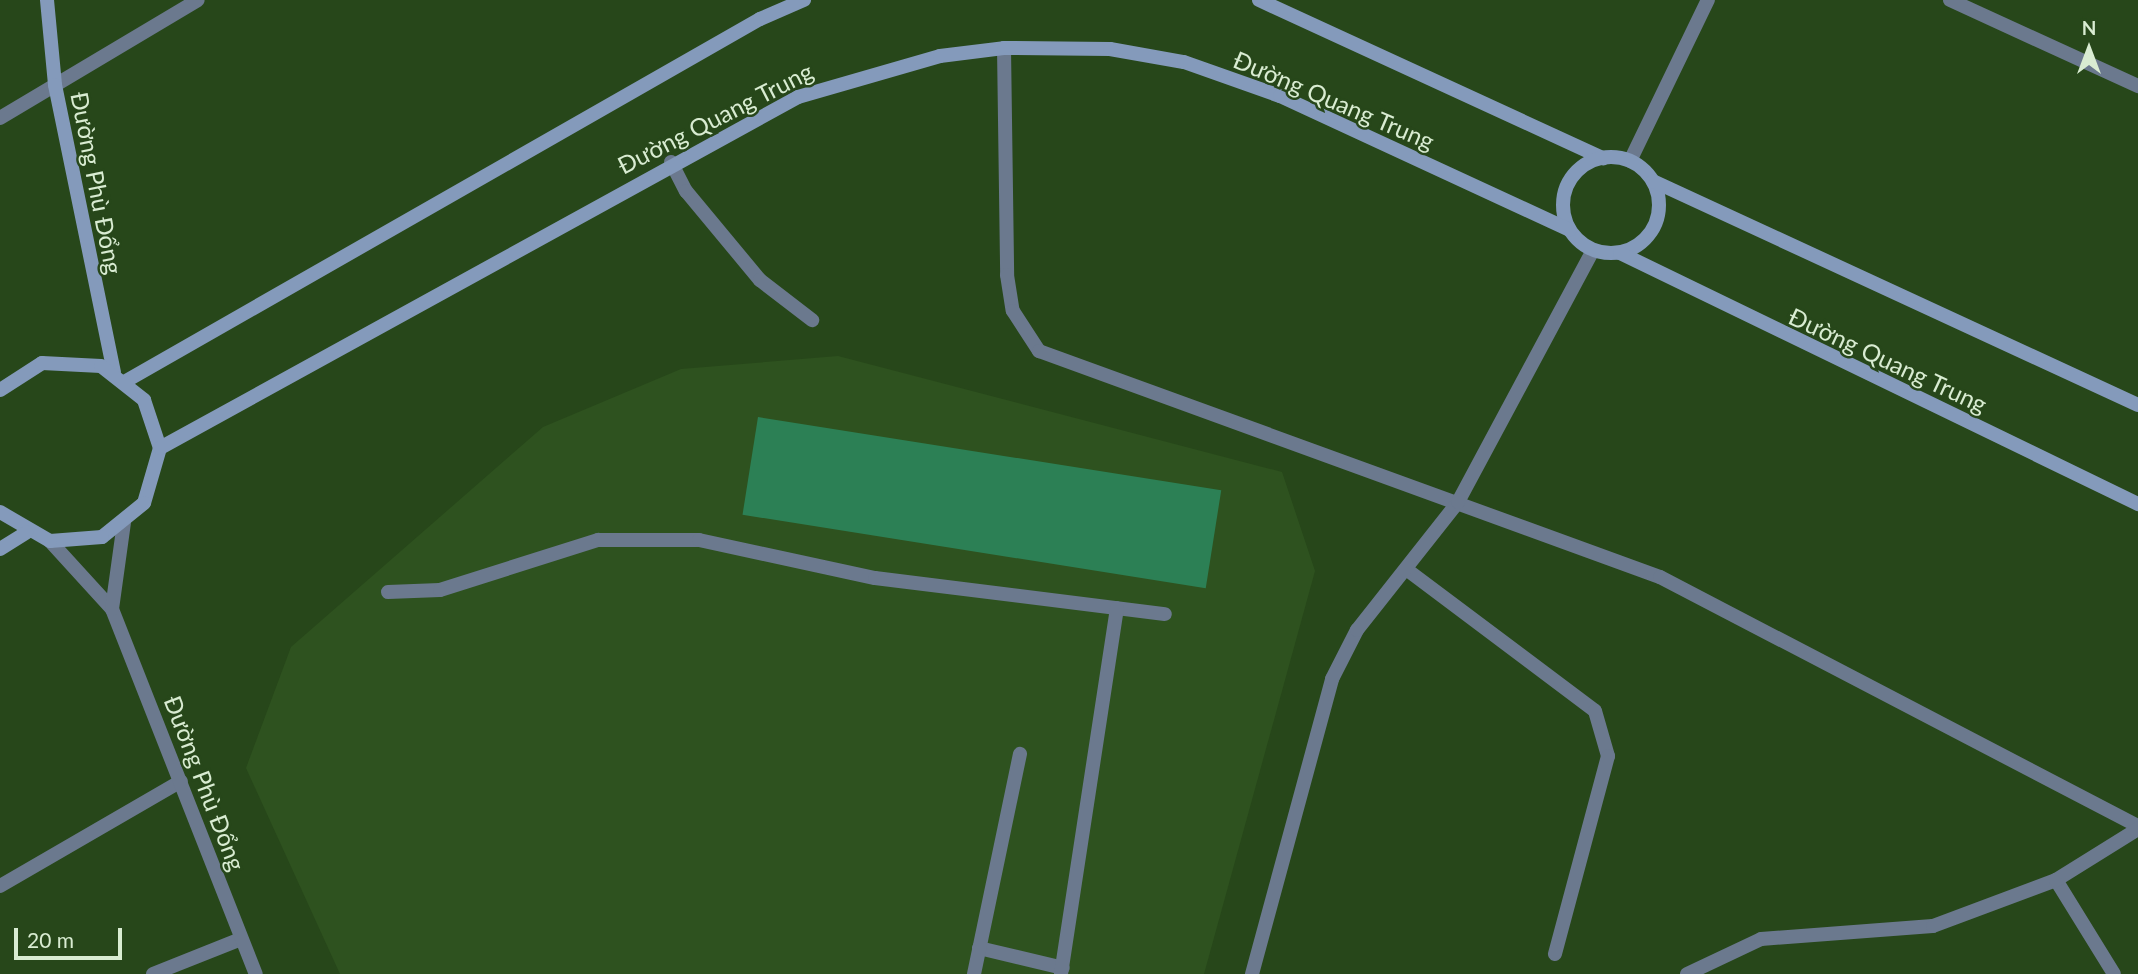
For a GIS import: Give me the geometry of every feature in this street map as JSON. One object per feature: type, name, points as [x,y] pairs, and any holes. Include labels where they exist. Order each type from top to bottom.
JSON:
[{"type":"main road","name":"Đường Phù Đổng","points":[[47,0],[55,85],[120,377]]},
{"type":"main road","points":[[120,377],[760,19],[804,0]]},
{"type":"main road","points":[[1259,0],[1603,158],[1630,161],[1653,181],[2138,405]]},
{"type":"main road","name":"Đường Quang Trung","points":[[160,448],[671,162],[798,97],[867,72],[1004,48],[1110,49],[1184,62],[1280,96],[1570,230]]},
{"type":"main road","points":[[1603,158],[1589,163],[1567,185],[1570,230],[1593,250],[1620,253],[1656,226],[1653,181]]},
{"type":"main road","name":"Đường Quang Trung","points":[[1620,253],[2138,504]]},
{"type":"main road","points":[[0,369],[2,388],[57,360],[86,362],[120,377],[150,411],[160,448],[151,490],[124,523],[89,540],[50,541],[26,533],[0,512]]},
{"type":"main road","points":[[0,549],[26,533]]},
{"type":"street","points":[[0,118],[198,0]]},
{"type":"street","points":[[1630,161],[1708,0]]},
{"type":"street","points":[[1950,0],[2138,86]]},
{"type":"street","points":[[1004,48],[1007,275],[1013,311],[1038,351],[1660,577],[2138,828],[2056,880],[1933,926],[1761,939],[1687,974]]},
{"type":"street","points":[[671,162],[686,191],[760,280],[812,320]]},
{"type":"street","points":[[1252,974],[1332,678],[1357,630],[1458,502],[1593,250]]},
{"type":"street","name":"Đường Phù Đổng","points":[[112,609],[124,523]]},
{"type":"street","points":[[388,592],[440,590],[598,540],[699,540],[875,578],[1165,614]]},
{"type":"street","name":"Đường Phù Đổng","points":[[50,541],[112,609],[256,974]]},
{"type":"street","points":[[1406,569],[1595,711],[1608,756],[1555,954]]},
{"type":"street","points":[[979,947],[1062,971],[1117,608]]},
{"type":"street","points":[[974,974],[1020,754]]},
{"type":"street","points":[[0,886],[181,781]]},
{"type":"street","points":[[2056,880],[2114,974]]},
{"type":"street","points":[[153,974],[241,939]]},
{"type":"shaded area","points":[[838,356],[1282,472],[1315,571],[1204,974],[340,974],[246,768],[291,647],[543,427],[681,369]]},
{"type":"building","points":[[758,417],[1221,490],[1206,588],[743,515]]}]
